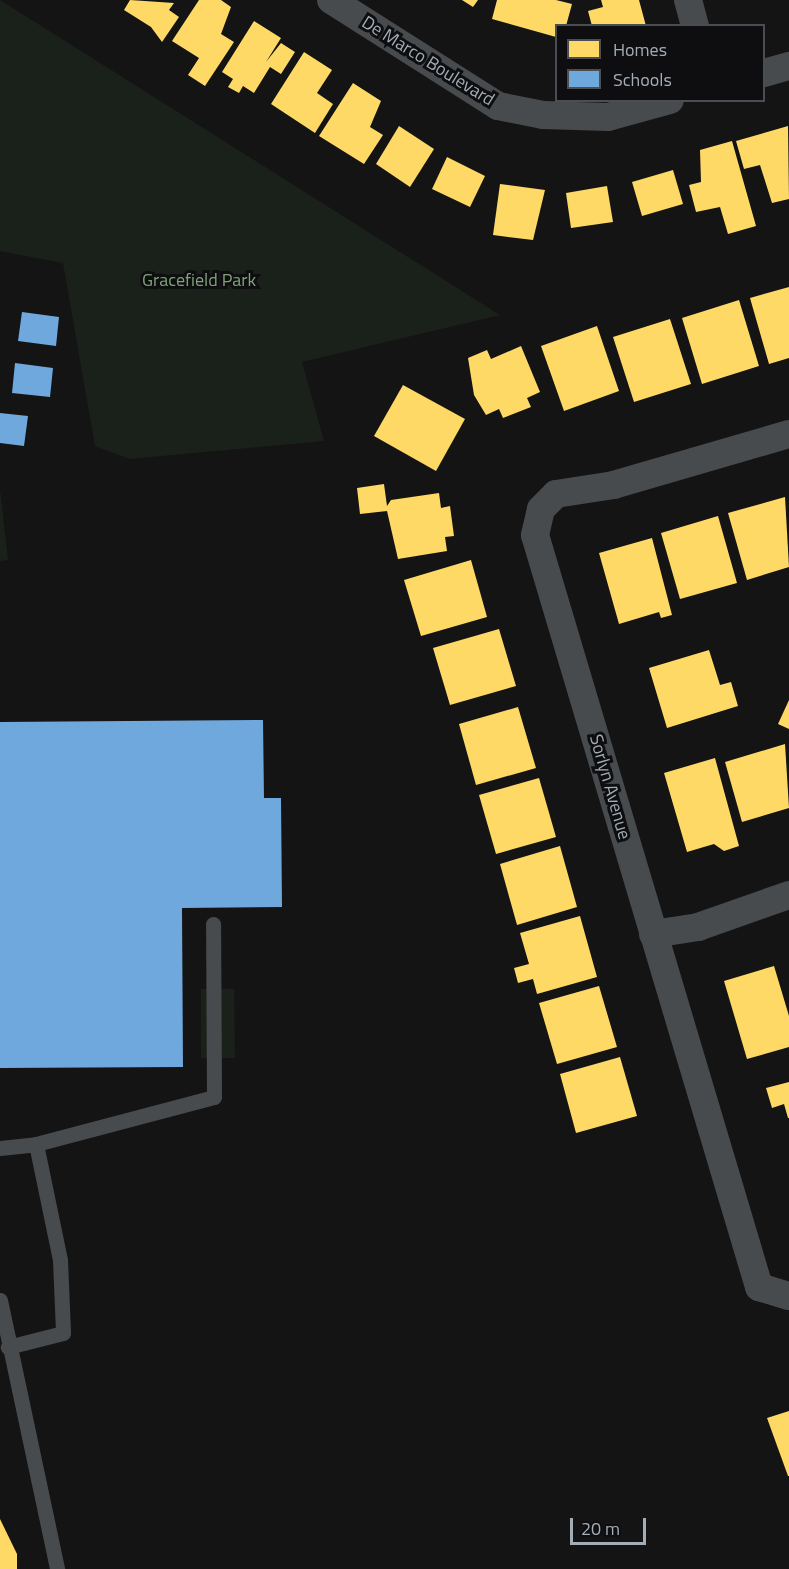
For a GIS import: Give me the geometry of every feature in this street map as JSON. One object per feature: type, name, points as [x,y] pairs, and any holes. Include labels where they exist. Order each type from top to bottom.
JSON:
[{"type":"street","name":"De Marco Boulevard","points":[[331,0],[498,106],[543,115],[608,117],[663,102]]},
{"type":"street","points":[[688,0],[694,24]]},
{"type":"street","points":[[765,73],[789,66]]},
{"type":"street","name":"Sorlyn Avenue","points":[[789,434],[614,485],[556,494],[536,520],[536,535],[759,1287],[789,1296]]},
{"type":"street","points":[[653,934],[698,927],[789,895]]},
{"type":"lane","points":[[0,1148],[36,1144],[214,1097],[213,924]]},
{"type":"lane","points":[[8,1347],[63,1333],[60,1260],[36,1144]]},
{"type":"lane","points":[[0,1300],[8,1347],[57,1569]]},
{"type":"green space","name":"Gracefield Park","points":[[0,0],[500,315],[302,362],[324,441],[130,459],[95,446],[63,263],[0,251]]},
{"type":"green space","points":[[0,489],[8,560],[0,561]]},
{"type":"green space","points":[[201,989],[234,989],[235,1058],[201,1058]]},
{"type":"building: Homes","points":[[130,0],[174,3],[169,10],[179,17],[162,42],[151,27],[124,10]]},
{"type":"building: Homes","points":[[199,0],[221,0],[231,7],[221,34],[234,42],[205,86],[188,75],[199,58],[172,41]]},
{"type":"building: Homes","points":[[462,0],[478,0],[473,7]]},
{"type":"building: Homes","points":[[497,0],[556,0],[572,4],[567,24],[555,24],[555,37],[492,19]]},
{"type":"building: Homes","points":[[601,0],[639,0],[645,24],[591,24],[588,11],[603,7]]},
{"type":"building: Homes","points":[[254,21],[281,38],[266,62],[281,43],[295,52],[281,74],[270,67],[254,93],[243,86],[239,93],[228,87],[233,79],[222,72]]},
{"type":"building: Homes","points":[[304,52],[332,70],[317,93],[333,104],[315,133],[271,104]]},
{"type":"building: Homes","points":[[353,83],[381,101],[370,127],[383,135],[364,164],[319,136]]},
{"type":"building: Homes","points":[[399,126],[434,149],[410,187],[376,164]]},
{"type":"building: Homes","points":[[788,126],[789,199],[772,203],[760,165],[744,169],[736,141]]},
{"type":"building: Homes","points":[[732,141],[756,226],[728,234],[720,207],[696,212],[689,185],[701,182],[700,150]]},
{"type":"building: Homes","points":[[447,157],[485,176],[470,207],[432,189]]},
{"type":"building: Homes","points":[[673,170],[683,204],[642,216],[632,182]]},
{"type":"building: Homes","points":[[500,184],[545,190],[533,240],[493,235]]},
{"type":"building: Homes","points":[[607,186],[613,222],[571,228],[566,193]]},
{"type":"building: Homes","points":[[789,287],[789,358],[769,364],[750,298]]},
{"type":"building: Homes","points":[[739,300],[759,366],[702,384],[682,318]]},
{"type":"building: Homes","points":[[670,319],[691,384],[634,402],[613,337]]},
{"type":"building: Homes","points":[[597,326],[619,391],[564,411],[541,346]]},
{"type":"building: Homes","points":[[521,346],[540,392],[527,398],[531,407],[503,418],[499,409],[486,415],[474,395],[468,358],[487,350],[491,359]]},
{"type":"building: Homes","points":[[403,385],[465,419],[436,471],[374,436]]},
{"type":"building: Homes","points":[[384,484],[387,506],[391,500],[439,493],[441,508],[450,506],[454,536],[445,537],[447,551],[398,559],[387,511],[360,514],[357,488]]},
{"type":"building: Homes","points":[[785,497],[789,567],[747,580],[728,513]]},
{"type":"building: Homes","points":[[718,516],[737,583],[680,599],[661,533]]},
{"type":"building: Homes","points":[[652,538],[672,615],[661,618],[659,612],[619,624],[599,553]]},
{"type":"building: Homes","points":[[471,560],[487,617],[421,636],[404,580]]},
{"type":"building: Homes","points":[[499,629],[516,686],[450,705],[433,648]]},
{"type":"building: Homes","points":[[709,650],[720,685],[731,682],[738,706],[667,728],[649,668]]},
{"type":"building: Homes","points":[[789,700],[789,729],[778,724]]},
{"type":"building: Homes","points":[[518,707],[536,768],[476,785],[459,724]]},
{"type":"building: Homes","points":[[785,744],[789,808],[742,822],[725,762]]},
{"type":"building: Homes","points":[[715,758],[739,846],[724,851],[714,844],[687,852],[664,773]]},
{"type":"building: Homes","points":[[539,778],[556,837],[496,854],[479,795]]},
{"type":"building: Homes","points":[[560,846],[577,907],[517,925],[500,864]]},
{"type":"building: Homes","points":[[580,916],[597,977],[537,994],[533,979],[518,983],[514,968],[529,964],[520,933]]},
{"type":"building: Homes","points":[[774,966],[789,1016],[789,1047],[747,1059],[724,981]]},
{"type":"building: Homes","points":[[599,986],[617,1047],[557,1064],[539,1003]]},
{"type":"building: Homes","points":[[620,1057],[637,1116],[576,1133],[560,1074]]},
{"type":"building: Homes","points":[[789,1082],[788,1118],[784,1104],[772,1108],[766,1088]]},
{"type":"building: Homes","points":[[789,1411],[789,1476],[788,1476],[767,1418]]},
{"type":"building: Homes","points":[[0,1519],[17,1554],[17,1569],[0,1569]]},
{"type":"building: Schools","points":[[22,312],[59,317],[56,346],[18,341]]},
{"type":"building: Schools","points":[[15,363],[53,368],[50,397],[12,393]]},
{"type":"building: Schools","points":[[0,413],[28,416],[24,446],[0,443]]},
{"type":"building: Schools","points":[[263,720],[264,798],[281,798],[282,907],[182,908],[183,1067],[0,1068],[0,722]]}]
